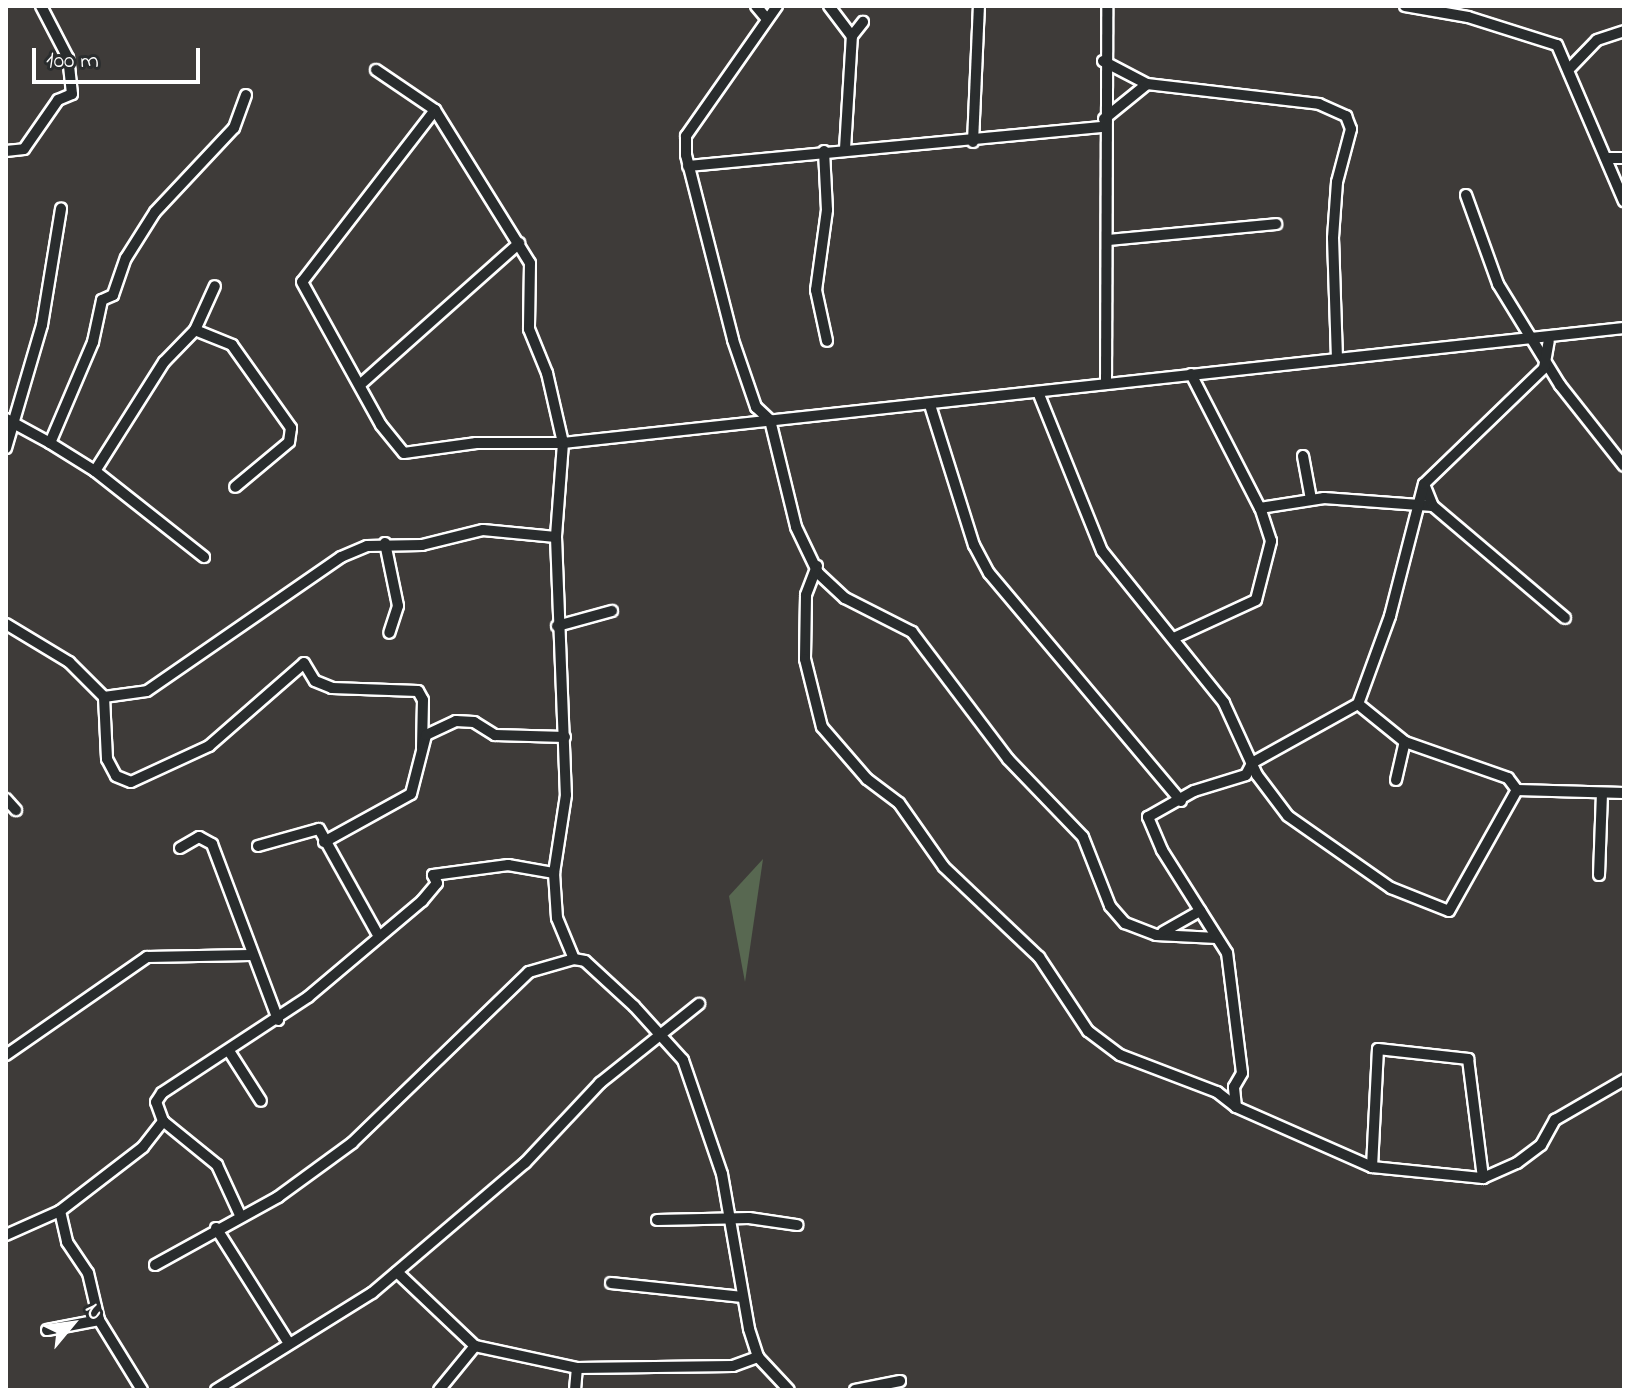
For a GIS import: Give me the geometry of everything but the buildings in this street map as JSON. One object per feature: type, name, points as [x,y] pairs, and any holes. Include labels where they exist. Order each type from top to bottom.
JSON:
[{"type":"street","points":[[6,151],[24,149],[58,100],[72,94],[68,58],[41,6]]},
{"type":"street","points":[[756,6],[767,19]]},
{"type":"street","points":[[777,6],[686,136],[688,166],[733,340],[756,407],[770,420],[796,527],[817,565],[845,598],[912,632],[1008,759],[1083,837],[1110,906],[1136,930],[1154,935],[1217,938]]},
{"type":"street","points":[[829,6],[852,36]]},
{"type":"street","points":[[973,142],[979,6]]},
{"type":"street","points":[[1106,384],[1108,240],[1103,61],[1107,6]]},
{"type":"street","points":[[1405,6],[1504,26],[1564,52],[1582,56]]},
{"type":"street","points":[[845,149],[852,36],[863,22]]},
{"type":"street","points":[[1571,67],[1597,40],[1624,31]]},
{"type":"street","points":[[1564,52],[1624,201]]},
{"type":"street","points":[[1103,61],[1147,84],[1319,104],[1346,116],[1351,129],[1337,182],[1333,238],[1337,358]]},
{"type":"street","points":[[376,70],[435,110],[530,263],[533,351],[547,373],[563,443],[556,537],[557,626],[566,795],[554,873],[557,918],[574,959]]},
{"type":"street","points":[[688,166],[845,149],[973,142],[1104,123],[1147,84]]},
{"type":"street","points":[[50,443],[93,342],[102,300],[113,295],[126,258],[155,212],[234,128],[246,95]]},
{"type":"street","points":[[435,110],[302,282],[305,299],[361,384],[386,435],[404,453],[476,443],[563,443],[1337,358],[1531,338],[1549,341],[1624,328]]},
{"type":"street","points":[[824,151],[827,210],[816,290],[827,341]]},
{"type":"street","points":[[1606,158],[1624,158]]},
{"type":"street","points":[[1466,195],[1498,284],[1531,338],[1624,466]]},
{"type":"street","points":[[6,448],[8,422],[42,325],[61,209]]},
{"type":"street","points":[[1108,240],[1276,224]]},
{"type":"street","points":[[361,384],[519,243]]},
{"type":"street","points":[[95,471],[164,362],[195,330],[215,286]]},
{"type":"street","points":[[195,330],[232,345],[291,428],[289,442],[235,487]]},
{"type":"street","points":[[1236,1107],[1234,1087],[1242,1073],[1228,957],[1147,821],[1194,791],[1246,775],[1252,763],[1358,704],[1390,616],[1424,484],[1548,361],[1549,341]]},
{"type":"street","points":[[1176,637],[1256,600],[1271,541],[1260,508],[1191,374]]},
{"type":"street","points":[[1038,392],[1102,551],[1126,586],[1176,637],[1224,703],[1252,763],[1288,816],[1386,884],[1409,890],[1437,909],[1457,903],[1517,790]]},
{"type":"street","points":[[930,405],[974,545],[989,573],[1181,801]]},
{"type":"street","points":[[8,422],[95,471],[204,557]]},
{"type":"street","points":[[1303,456],[1311,499]]},
{"type":"street","points":[[1424,484],[1433,506]]},
{"type":"street","points":[[1260,508],[1311,499],[1417,502],[1433,506],[1565,618]]},
{"type":"street","points":[[104,697],[147,691],[341,557],[385,543],[422,545],[483,530],[556,537]]},
{"type":"street","points":[[385,543],[398,606],[389,633]]},
{"type":"street","points":[[817,565],[806,595],[805,659],[822,727],[867,779],[899,803],[944,867],[1039,957],[1088,1031],[1120,1055],[1217,1092],[1236,1107],[1372,1167],[1483,1178],[1517,1163],[1541,1145],[1555,1120],[1624,1080]]},
{"type":"street","points":[[557,626],[612,611]]},
{"type":"street","points":[[6,624],[69,662],[104,697],[107,759],[116,776],[131,782],[209,746],[304,663],[315,681],[332,688],[420,693],[422,748]]},
{"type":"street","points":[[1358,704],[1405,742],[1508,778],[1517,790]]},
{"type":"street","points":[[324,842],[411,794],[426,735],[465,719],[486,733],[565,737]]},
{"type":"street","points":[[1396,780],[1405,742]]},
{"type":"street","points":[[1517,790],[1624,793]]},
{"type":"street","points":[[1599,875],[1602,794]]},
{"type":"street","points":[[6,799],[16,810]]},
{"type":"street","points":[[258,846],[319,829],[377,933]]},
{"type":"street","points":[[180,848],[199,837],[212,844],[250,955],[278,1020]]},
{"type":"street","points":[[240,1215],[217,1165],[163,1121],[156,1102],[162,1093],[278,1020],[377,933],[422,901],[437,883],[433,875],[443,870],[508,865],[554,873]]},
{"type":"street","points":[[1154,935],[1180,928],[1200,911]]},
{"type":"street","points":[[6,1055],[147,957],[250,955]]},
{"type":"street","points":[[155,1265],[216,1228],[278,1197],[352,1143],[529,972],[574,959],[585,961],[663,1034],[698,1092],[758,1357],[789,1390]]},
{"type":"street","points":[[216,1390],[397,1272],[525,1163],[600,1083],[699,1004]]},
{"type":"street","points":[[1372,1167],[1378,1049],[1468,1059],[1483,1178]]},
{"type":"street","points":[[229,1051],[261,1101]]},
{"type":"street","points":[[6,1235],[60,1211],[143,1147],[163,1121]]},
{"type":"street","points":[[60,1211],[67,1242],[88,1273],[99,1320],[142,1390]]},
{"type":"street","points":[[657,1220],[729,1219],[797,1225]]},
{"type":"street","points":[[216,1228],[288,1342]]},
{"type":"street","points":[[397,1272],[475,1346],[577,1368],[733,1366],[758,1357]]},
{"type":"street","points":[[611,1283],[742,1297]]},
{"type":"street","points":[[47,1330],[99,1320]]},
{"type":"street","points":[[439,1390],[475,1346]]},
{"type":"street","points":[[575,1390],[577,1368]]},
{"type":"street","points":[[855,1390],[900,1381]]},
{"type":"green space","points":[[763,859],[745,982],[729,896]]}]
